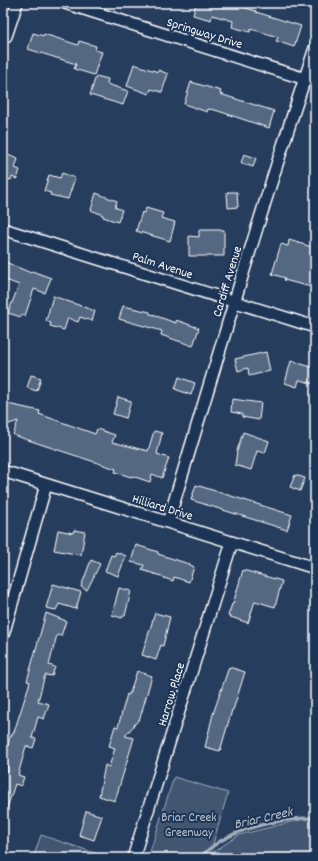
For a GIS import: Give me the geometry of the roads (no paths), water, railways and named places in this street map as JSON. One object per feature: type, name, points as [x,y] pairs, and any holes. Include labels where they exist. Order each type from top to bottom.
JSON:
[{"type":"street","points":[[6,36],[17,3]]},
{"type":"street","name":"Springway Drive","points":[[64,3],[310,80]]},
{"type":"street","name":"Cardiff Avenue","points":[[168,522],[234,302],[310,80],[315,48]]},
{"type":"street","name":"Palm Avenue","points":[[3,229],[315,327]]},
{"type":"street","name":"Hilliard Drive","points":[[3,471],[315,568]]},
{"type":"street","points":[[3,635],[46,485]]},
{"type":"street","name":"Harrow Place","points":[[134,855],[232,542]]},
{"type":"waterway","name":"Briar Creek","points":[[199,858],[220,841],[245,830],[268,823],[292,819],[315,818]]},
{"type":"park label","name":"Briar Creek Greenway","points":[[189,824]]}]
